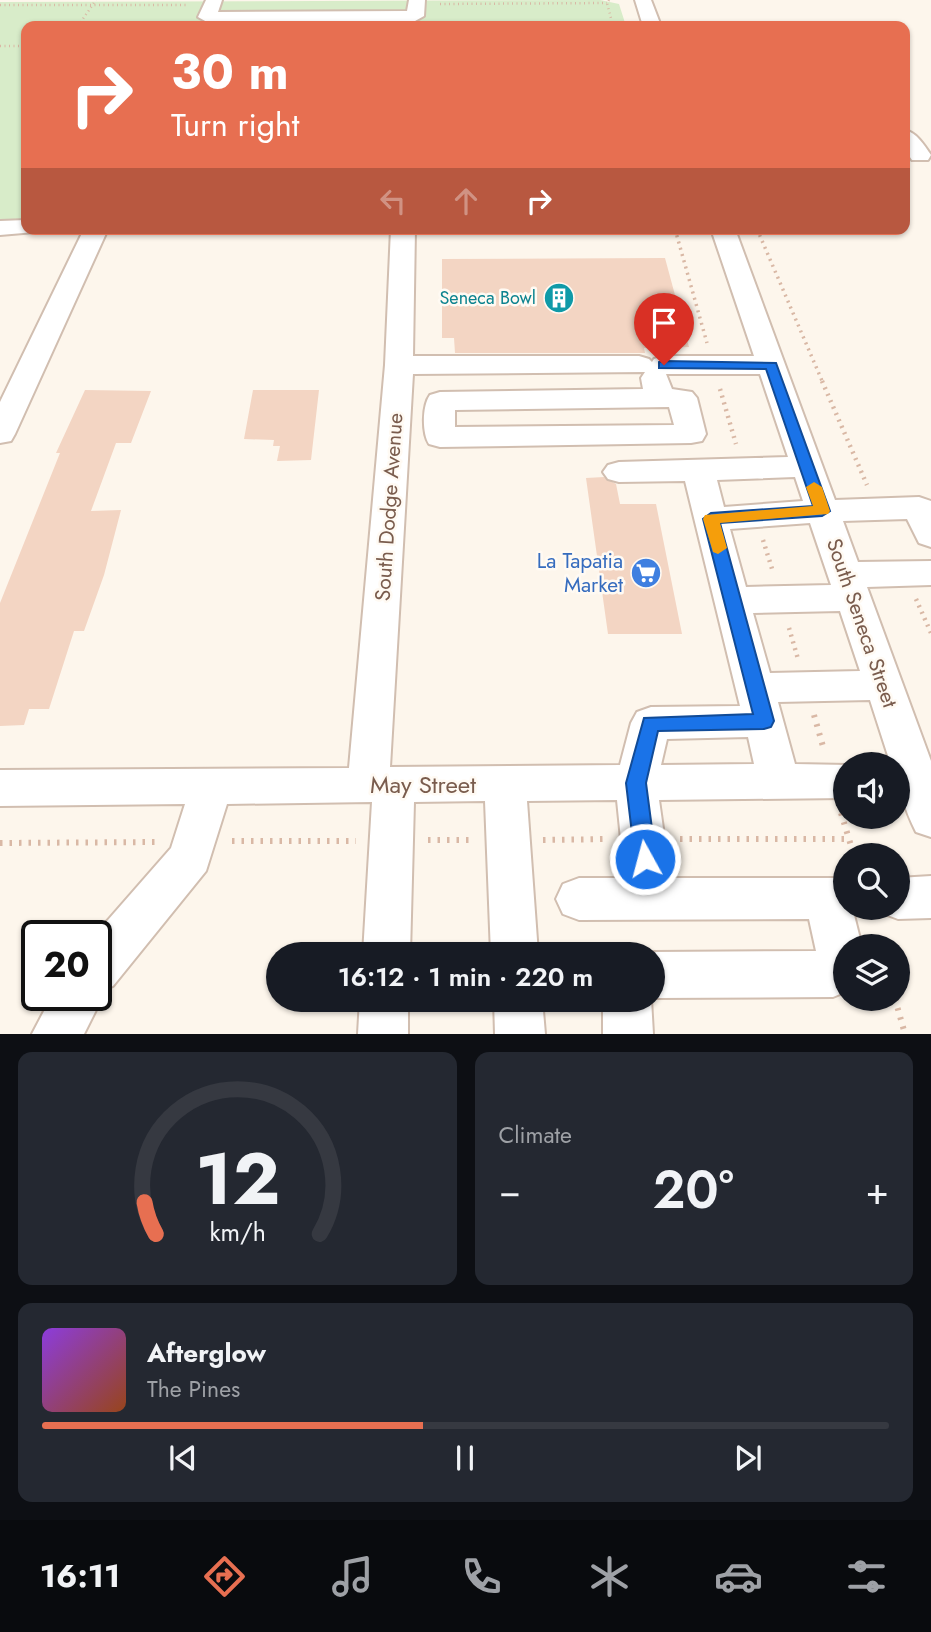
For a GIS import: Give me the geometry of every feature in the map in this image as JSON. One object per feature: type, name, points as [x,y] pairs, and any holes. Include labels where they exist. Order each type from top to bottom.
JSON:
[{"type":"street","points":[[643,0],[650,21]]},
{"type":"street","points":[[213,2],[207,17],[415,16],[417,2]]},
{"type":"street","points":[[910,142],[920,155],[910,155]]},
{"type":"street","points":[[0,228],[21,227]]},
{"type":"street","points":[[0,434],[93,235]]},
{"type":"street","name":"South Dodge Avenue","points":[[387,942],[391,841],[381,785],[403,235]]},
{"type":"street","name":"South Seneca Street","points":[[725,235],[884,685],[901,752]]},
{"type":"street","points":[[399,365],[654,377],[771,365]]},
{"type":"street","points":[[397,402],[440,401]]},
{"type":"street","points":[[619,472],[807,467]]},
{"type":"street","points":[[698,470],[779,780]]},
{"type":"street","points":[[711,519],[822,511],[919,508],[931,535]]},
{"type":"street","points":[[731,600],[849,587],[918,573]]},
{"type":"street","points":[[650,898],[636,783],[650,723],[884,685]]},
{"type":"street","name":"May Street","points":[[0,788],[833,781]]},
{"type":"street","points":[[505,784],[514,942]]},
{"type":"street","name":"South Seneca Street","points":[[910,784],[931,819]]},
{"type":"street","points":[[112,950],[144,910],[176,877],[190,857],[211,786]]},
{"type":"street","points":[[910,898],[931,897]]},
{"type":"street","points":[[579,899],[833,899]]},
{"type":"street","points":[[665,975],[833,974],[841,957],[838,920]]},
{"type":"street","points":[[57,1034],[70,1011]]},
{"type":"street","points":[[383,1034],[384,1012]]},
{"type":"street","points":[[519,1012],[520,1034]]},
{"type":"street","points":[[627,1012],[628,1034]]},
{"type":"lane","points":[[654,377],[682,398],[691,434],[440,437],[440,401],[654,377]]},
{"type":"path","points":[[81,21],[96,0]]},
{"type":"path","points":[[0,5],[213,2]]},
{"type":"path","points":[[417,2],[608,2],[612,21]]},
{"type":"path","points":[[83,18],[90,21]]},
{"type":"path","points":[[0,46],[21,46]]},
{"type":"path","points":[[760,235],[878,509]]},
{"type":"path","points":[[918,573],[931,633]]},
{"type":"path","points":[[0,843],[849,839],[850,843]]},
{"type":"path","points":[[898,1011],[905,1034]]},
{"type":"green space","points":[[600,0],[619,4],[624,21],[21,21],[21,220],[0,220],[0,2]]},
{"type":"building","name":"Seneca Bowl","points":[[665,258],[689,347],[644,348],[645,353],[455,353],[454,338],[442,338],[442,259]]},
{"type":"building","points":[[85,390],[151,391],[131,443],[116,443],[91,511],[121,510],[104,575],[84,631],[74,631],[49,709],[29,709],[24,725],[0,726],[0,603],[60,453],[56,453]]},
{"type":"building","points":[[253,390],[319,390],[311,460],[277,461],[280,446],[273,446],[274,440],[244,439]]},
{"type":"building","points":[[604,477],[616,484],[620,504],[656,504],[682,634],[608,634],[586,478]]},
{"type":"slow traffic","points":[[718,548],[711,519],[822,511],[814,487]]},
{"type":"place","name":"Seneca Bowl","points":[[559,298]]},
{"type":"place","name":"La Tapatia Market","points":[[646,573]]},
{"type":"route","points":[[645,859],[636,783],[650,723],[764,721],[711,519],[822,511],[771,365],[664,365]]}]
